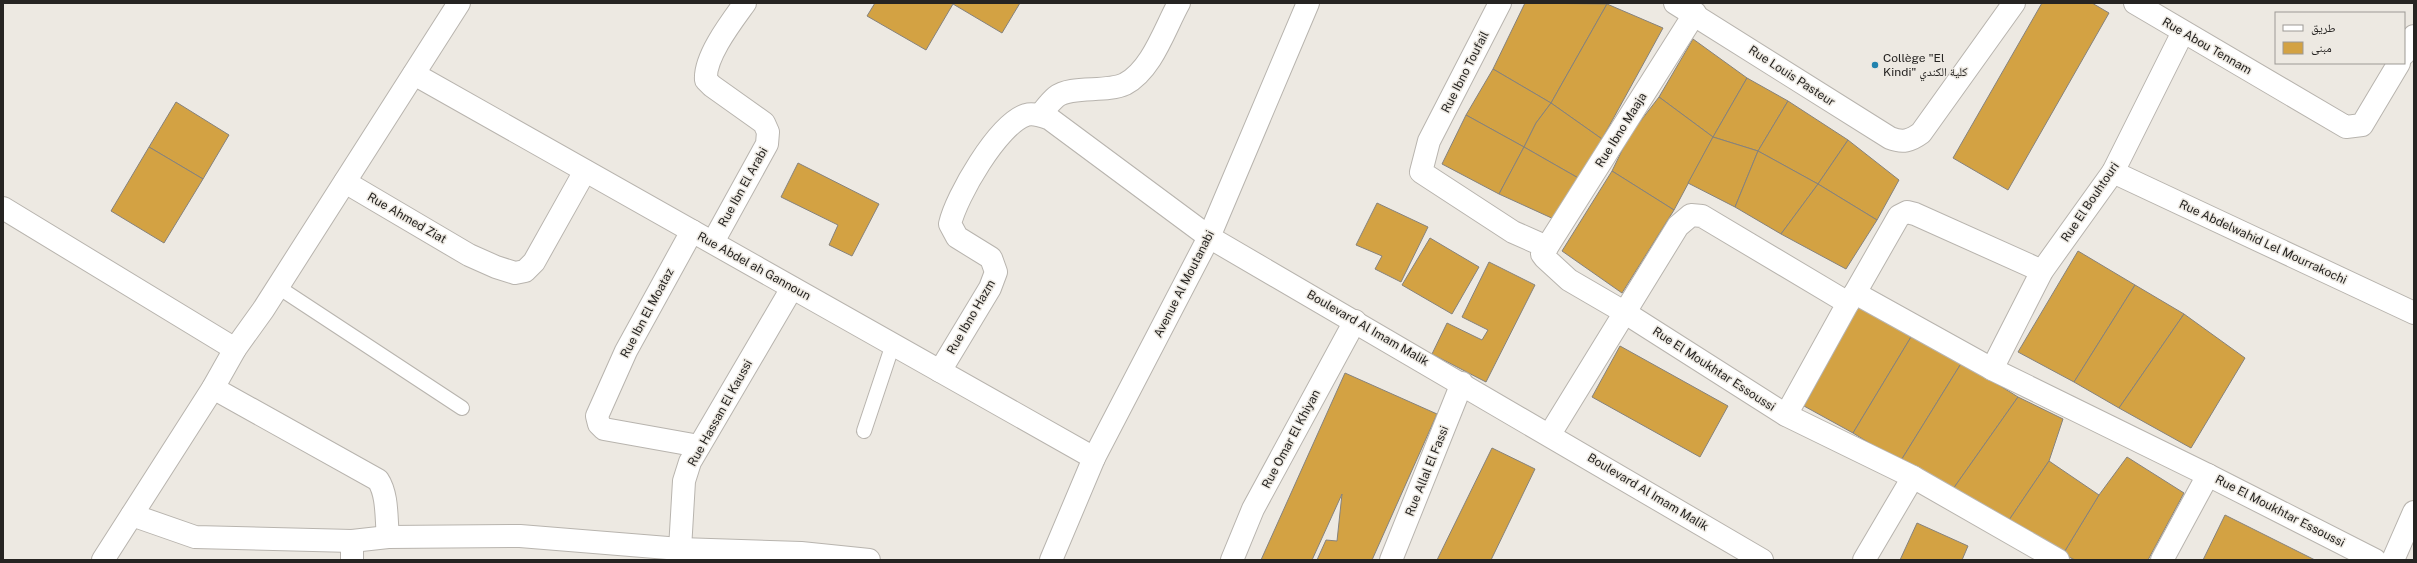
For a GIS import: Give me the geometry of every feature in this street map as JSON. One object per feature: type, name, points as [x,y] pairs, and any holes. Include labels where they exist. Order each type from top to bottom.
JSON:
[{"type":"street","points":[[103,560],[213,388],[235,349],[278,287],[459,3]]},
{"type":"street","name":"Rue Ibn El Arabi","points":[[712,242],[767,144],[768,132],[764,123],[712,86],[706,80],[709,64],[723,35],[745,3]]},
{"type":"street","points":[[1040,115],[1057,96],[1068,92],[1118,85],[1133,77],[1152,54],[1179,3]]},
{"type":"street","name":"Avenue Al Moutanabi","points":[[1051,560],[1094,458],[1210,237],[1308,3]]},
{"type":"street","name":"Rue Ibno Toufail","points":[[1500,3],[1429,141],[1421,172],[1513,232],[1547,247]]},
{"type":"street","name":"Rue Louis Pasteur","points":[[1675,3],[1695,14],[1890,138],[1898,141],[1910,141],[1921,133],[2014,3]]},
{"type":"street","name":"Rue Abou Tennam","points":[[2135,3],[2346,126],[2362,125],[2398,64]]},
{"type":"street","name":"Rue Ibno Maaja","points":[[1547,247],[1695,14]]},
{"type":"street","name":"Rue El Bouhtouri","points":[[1992,369],[2042,271],[2113,172],[2183,32]]},
{"type":"street","points":[[2405,52],[2414,36]]},
{"type":"street","name":"Rue Abdel ah Gannoun","points":[[414,74],[1094,458]]},
{"type":"street","name":"Rue Ibno Hazm","points":[[940,371],[994,279],[996,272],[991,258],[957,237],[950,224],[956,204],[989,149],[1008,127],[1027,115],[1040,115]]},
{"type":"street","name":"Boulevard Al Imam Malik","points":[[1040,115],[1050,119],[1210,237],[1550,434],[1762,560]]},
{"type":"street","name":"Rue Ahmed Ziat","points":[[345,182],[469,254],[514,273],[529,268],[585,170]]},
{"type":"street","name":"Rue Abdelwahid Lel Mourrakochi","points":[[2113,172],[2414,313]]},
{"type":"street","points":[[3,208],[235,349]]},
{"type":"street","points":[[1786,415],[1899,216],[1907,212],[1915,214],[2042,271]]},
{"type":"street","points":[[1550,434],[1678,226],[1691,215],[1702,216],[1852,298],[1992,369],[2208,474]]},
{"type":"street","name":"Rue Ibn El Moataz","points":[[692,231],[645,313],[604,397],[597,416],[599,424],[604,428],[699,446]]},
{"type":"street","name":"Rue El Moukhtar Essoussi","points":[[1547,247],[1542,254],[1544,258],[1569,280],[1624,312],[1786,415],[1913,477],[2058,560]]},
{"type":"street","name":"Rue Hassan El Kaussi","points":[[680,549],[684,481],[690,462],[792,288]]},
{"type":"street","name":"Rue Omar El Khiyan","points":[[1232,560],[1253,509],[1355,321]]},
{"type":"street","name":"Rue Allal El Fassi","points":[[1391,560],[1462,383]]},
{"type":"street","points":[[213,388],[378,480],[383,488],[388,537]]},
{"type":"street","name":"Rue El Moukhtar Essoussi","points":[[2162,560],[2208,474],[2375,560]]},
{"type":"street","points":[[1864,560],[1913,477]]},
{"type":"street","points":[[2393,560],[2414,512]]},
{"type":"street","points":[[132,515],[195,537],[352,551],[388,537],[520,536],[680,549],[869,560]]},
{"type":"lane","points":[[278,287],[462,408]]},
{"type":"lane","points":[[864,431],[893,344]]},
{"type":"building","points":[[875,3],[1020,3],[1002,33],[953,4],[926,50],[867,16]]},
{"type":"building","points":[[1525,3],[1607,4],[1551,103],[1493,69]]},
{"type":"building","points":[[2042,3],[2092,3],[2109,13],[2008,190],[1953,158]]},
{"type":"building","points":[[1607,4],[1663,28],[1602,139],[1551,103]]},
{"type":"building","points":[[1693,39],[1747,78],[1713,137],[1659,97]]},
{"type":"building","points":[[1493,69],[1551,103],[1536,123],[1524,147],[1466,115]]},
{"type":"building","points":[[1747,78],[1788,101],[1758,151],[1713,137]]},
{"type":"building","points":[[1659,97],[1713,137],[1674,210],[1612,171],[1629,136]]},
{"type":"building","points":[[1788,101],[1848,140],[1818,184],[1758,151]]},
{"type":"building","points":[[176,102],[229,135],[203,179],[149,147]]},
{"type":"building","points":[[1551,103],[1602,139],[1580,179],[1524,147],[1536,123]]},
{"type":"building","points":[[1466,115],[1524,147],[1499,194],[1442,164]]},
{"type":"building","points":[[1713,137],[1758,151],[1735,207],[1688,183]]},
{"type":"building","points":[[1848,140],[1899,180],[1877,220],[1818,184]]},
{"type":"building","points":[[149,147],[203,179],[164,243],[111,211]]},
{"type":"building","points":[[1524,147],[1580,179],[1556,220],[1499,194]]},
{"type":"building","points":[[1758,151],[1818,184],[1781,234],[1735,207]]},
{"type":"building","points":[[798,163],[879,204],[852,256],[829,245],[838,225],[781,197]]},
{"type":"building","points":[[1612,171],[1674,210],[1622,293],[1562,251]]},
{"type":"building","points":[[1818,184],[1877,220],[1846,269],[1781,234]]},
{"type":"building","points":[[1377,203],[1428,227],[1401,282],[1375,269],[1382,256],[1356,245]]},
{"type":"building","points":[[1430,238],[1479,267],[1452,314],[1402,285]]},
{"type":"building","points":[[2078,251],[2135,285],[2074,382],[2018,352]]},
{"type":"building","points":[[1489,262],[1535,285],[1486,382],[1432,354],[1447,323],[1482,340],[1488,330],[1462,317]]},
{"type":"building","points":[[2135,285],[2184,314],[2119,408],[2074,382]]},
{"type":"building","points":[[1859,305],[1911,337],[1853,433],[1804,406]]},
{"type":"building","points":[[2184,314],[2245,358],[2191,448],[2119,408]]},
{"type":"building","points":[[1911,337],[1962,362],[1900,462],[1853,433]]},
{"type":"building","points":[[1620,346],[1728,406],[1700,457],[1592,397]]},
{"type":"building","points":[[1962,362],[2018,397],[1953,489],[1900,462]]},
{"type":"building","points":[[1345,373],[1437,414],[1372,560],[1317,560],[1326,540],[1337,541],[1342,494],[1312,560],[1261,560]]},
{"type":"building","points":[[2018,397],[2063,419],[2049,461],[2007,523],[1953,489]]},
{"type":"building","points":[[1492,448],[1535,469],[1491,560],[1437,560]]},
{"type":"building","points":[[2127,457],[2184,493],[2148,560],[2075,560],[2063,554],[2099,495]]},
{"type":"building","points":[[2049,461],[2099,495],[2063,554],[2007,523]]},
{"type":"building","points":[[2225,515],[2315,560],[2203,560]]},
{"type":"building","points":[[1917,523],[1968,546],[1962,560],[1900,560]]},
{"type":"place","name":"Collège \"El Kindi\" كلية الكندي","points":[[1875,65]]}]
